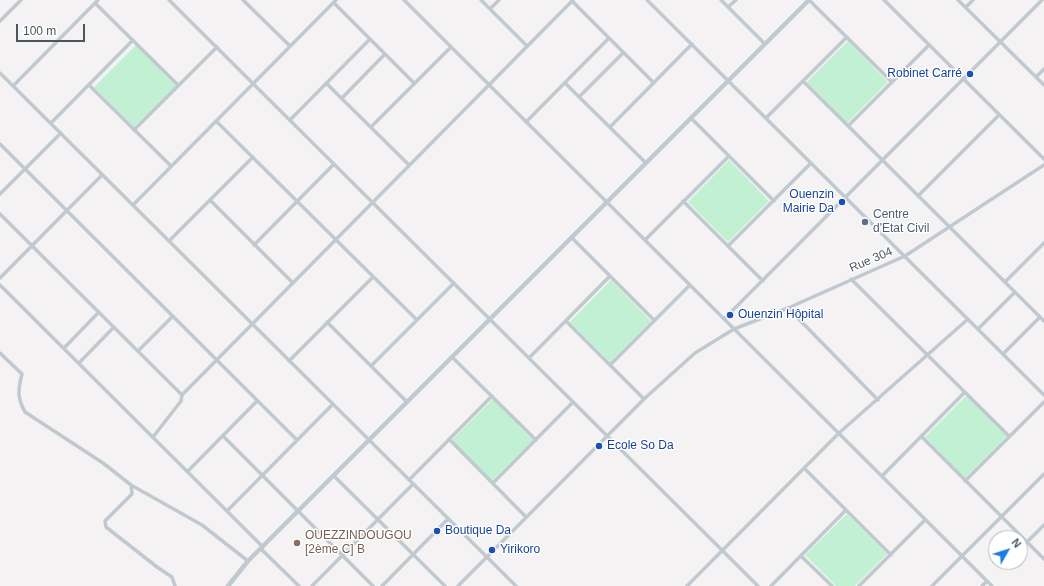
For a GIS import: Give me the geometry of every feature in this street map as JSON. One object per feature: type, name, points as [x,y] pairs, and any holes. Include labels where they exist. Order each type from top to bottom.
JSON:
[{"type":"street","points":[[0,21],[21,0]]},
{"type":"street","points":[[243,0],[290,46]]},
{"type":"street","points":[[481,0],[527,46]]},
{"type":"street","points":[[490,9],[499,0]]},
{"type":"street","points":[[647,0],[1044,395]]},
{"type":"street","points":[[721,0],[765,44]]},
{"type":"street","points":[[728,7],[736,0]]},
{"type":"street","points":[[228,586],[248,562],[809,0],[892,82]]},
{"type":"street","points":[[884,0],[1044,160]]},
{"type":"street","points":[[958,0],[1044,85]]},
{"type":"street","points":[[966,7],[973,0]]},
{"type":"street","points":[[724,319],[1042,0]]},
{"type":"street","points":[[13,86],[97,1],[178,85]]},
{"type":"street","points":[[171,1],[758,586]]},
{"type":"street","points":[[133,205],[335,1],[414,83]]},
{"type":"street","points":[[406,1],[992,586]]},
{"type":"street","points":[[153,437],[181,401],[182,395],[572,1],[654,83]]},
{"type":"street","points":[[526,122],[609,38]]},
{"type":"street","points":[[766,118],[847,38]]},
{"type":"street","points":[[290,120],[370,39]]},
{"type":"street","points":[[51,123],[133,40]]},
{"type":"street","points":[[610,127],[692,44]]},
{"type":"street","points":[[848,126],[929,45]]},
{"type":"street","points":[[134,130],[217,47]]},
{"type":"street","points":[[371,127],[451,47]]},
{"type":"street","points":[[580,97],[623,53]]},
{"type":"street","points":[[342,98],[385,54]]},
{"type":"street","points":[[1036,77],[1044,69]]},
{"type":"street","points":[[0,73],[516,586]]},
{"type":"street","points":[[803,81],[1044,321]]},
{"type":"street","points":[[326,83],[409,166]]},
{"type":"street","points":[[565,83],[646,163]]},
{"type":"street","points":[[89,85],[171,166]]},
{"type":"street","points":[[918,196],[999,114]]},
{"type":"street","points":[[691,118],[774,201]]},
{"type":"street","points":[[216,121],[417,320]]},
{"type":"street","points":[[0,194],[60,133]]},
{"type":"street","points":[[0,144],[297,440]]},
{"type":"street","points":[[645,240],[728,156]]},
{"type":"street","points":[[169,241],[253,157]]},
{"type":"street","points":[[728,246],[811,163]]},
{"type":"street","points":[[254,245],[334,164]]},
{"type":"street","name":"Rue 304","points":[[458,586],[644,398],[695,353],[734,329],[788,308],[905,256],[1044,165]]},
{"type":"street","points":[[0,278],[102,175]]},
{"type":"street","points":[[210,200],[293,283]]},
{"type":"street","points":[[683,202],[763,281]]},
{"type":"street","points":[[0,214],[182,395]]},
{"type":"street","points":[[572,238],[654,320]]},
{"type":"street","points":[[1005,282],[1044,243]]},
{"type":"street","points":[[289,360],[373,276]]},
{"type":"street","points":[[529,358],[610,276]]},
{"type":"street","points":[[851,279],[1009,436]]},
{"type":"street","points":[[371,366],[454,283]]},
{"type":"street","points":[[0,285],[188,471],[299,586]]},
{"type":"street","points":[[610,365],[690,285]]},
{"type":"street","points":[[978,329],[1015,292]]},
{"type":"street","points":[[788,308],[878,400]]},
{"type":"street","points":[[64,348],[99,312]]},
{"type":"street","points":[[138,351],[173,316]]},
{"type":"street","points":[[1003,354],[1040,317]]},
{"type":"street","points":[[687,586],[839,433],[968,319]]},
{"type":"street","points":[[566,321],[644,398]]},
{"type":"street","points":[[327,322],[407,402]]},
{"type":"street","points":[[79,363],[114,327]]},
{"type":"street","points":[[0,353],[22,374],[19,385],[19,402],[25,412],[103,463],[131,485],[202,525],[248,562]]},
{"type":"street","points":[[452,357],[536,440]]},
{"type":"street","points":[[882,476],[965,392]]},
{"type":"street","points":[[409,480],[492,396]]},
{"type":"street","points":[[188,471],[258,401]]},
{"type":"street","points":[[493,483],[573,402]]},
{"type":"street","points":[[965,481],[1044,402]]},
{"type":"street","points":[[227,511],[333,404]]},
{"type":"street","points":[[222,436],[373,586]]},
{"type":"street","points":[[921,436],[1015,530]]},
{"type":"street","points":[[449,439],[526,517]]},
{"type":"street","points":[[804,468],[891,555]]},
{"type":"street","points":[[932,586],[1044,474]]},
{"type":"street","points":[[334,476],[445,586]]},
{"type":"street","points":[[312,586],[413,484]]},
{"type":"street","points":[[131,485],[132,494],[105,521],[106,527],[172,577],[175,586]]},
{"type":"street","points":[[771,586],[846,510]]},
{"type":"street","points":[[382,586],[448,519]]},
{"type":"street","points":[[860,586],[926,520]]},
{"type":"street","points":[[1028,541],[1044,525]]},
{"type":"street","points":[[1028,543],[1044,559]]},
{"type":"street","points":[[802,556],[832,586]]},
{"type":"street","points":[[982,586],[987,581]]},
{"type":"green space","points":[[848,41],[888,82],[847,123],[807,82]]},
{"type":"green space","points":[[136,45],[176,86],[134,127],[94,87]]},
{"type":"green space","points":[[729,160],[769,201],[728,242],[688,202]]},
{"type":"green space","points":[[611,280],[651,321],[610,362],[570,322]]},
{"type":"green space","points":[[967,395],[1007,436],[965,478],[925,437]]},
{"type":"green space","points":[[493,399],[533,440],[492,481],[451,441]]},
{"type":"green space","points":[[847,514],[887,554],[855,586],[836,586],[805,555]]},
{"type":"place","name":"Robinet Carré","points":[[970,74]]},
{"type":"place","name":"Ouenzin Mairie Da","points":[[842,202]]},
{"type":"place","name":"Centre d'Etat Civil","points":[[865,222]]},
{"type":"place","name":"Ouenzin Hôpital","points":[[730,315]]},
{"type":"place","name":"Ecole So Da","points":[[599,446]]},
{"type":"place","name":"Boutique Da","points":[[437,531]]},
{"type":"place","name":"OUEZZINDOUGOU [2ème C] B","points":[[297,543]]},
{"type":"place","name":"Yirikoro","points":[[492,550]]}]
